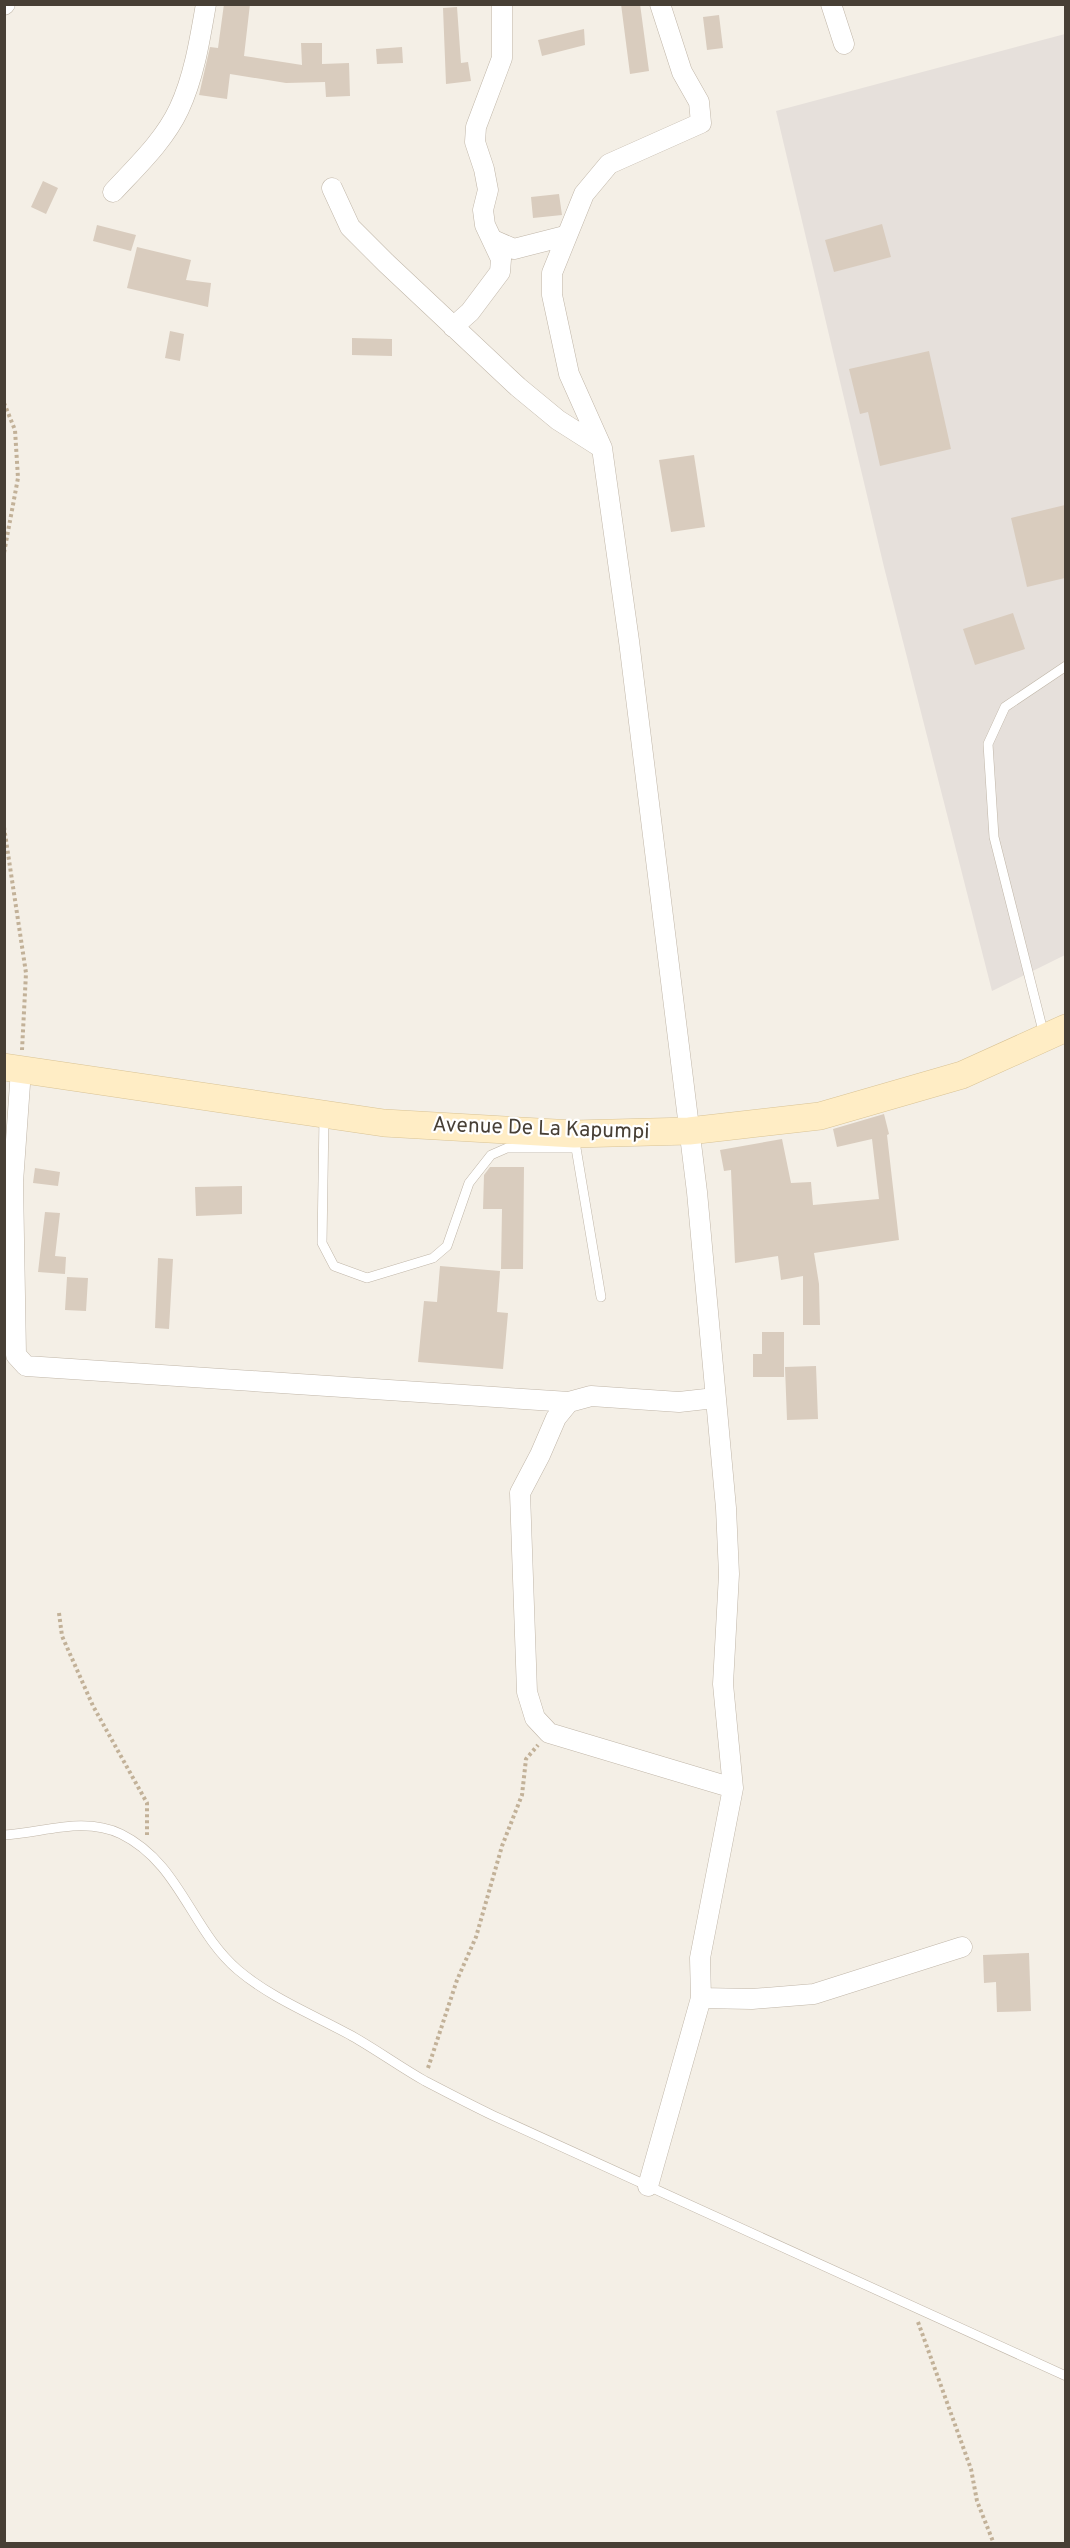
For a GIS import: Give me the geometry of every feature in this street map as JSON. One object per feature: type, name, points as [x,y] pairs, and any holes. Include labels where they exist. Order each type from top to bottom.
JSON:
[{"type":"main road","name":"Avenue De La Kapumpi","points":[[13,1069],[384,1123],[575,1141],[820,1116],[962,1075],[1055,1033]]},
{"type":"street","points":[[112,192],[156,146],[180,108],[198,45],[206,4]]},
{"type":"street","points":[[453,327],[470,312],[500,272],[501,259],[485,225],[483,210],[488,190],[475,142],[476,127],[502,58],[502,4]]},
{"type":"street","points":[[648,2186],[701,1998],[700,1958],[733,1788],[723,1684],[729,1574],[728,1541],[697,1192],[630,641],[602,448],[569,374],[552,295],[552,273],[565,236],[584,194],[609,164],[701,123],[699,102],[682,72],[660,4]]},
{"type":"street","points":[[831,4],[844,44]]},
{"type":"street","points":[[332,188],[350,227],[453,327],[518,387],[558,420],[602,448]]},
{"type":"street","points":[[493,240],[514,249],[565,236]]},
{"type":"street","points":[[13,1069],[16,1355],[26,1366],[569,1402],[591,1396],[679,1402],[715,1398]]},
{"type":"street","points":[[569,1402],[556,1418],[520,1493],[527,1692],[535,1718],[549,1733],[733,1788]]},
{"type":"street","points":[[701,1998],[752,1999],[814,1994],[962,1947]]},
{"type":"lane","points":[[1055,1033],[994,837],[988,744],[1005,707],[1065,666]]},
{"type":"lane","points":[[324,1114],[321,1243],[334,1266],[367,1278],[433,1258],[447,1246],[469,1183],[491,1155],[507,1148],[575,1141],[601,1297]]},
{"type":"lane","points":[[4,1835],[76,1825],[96,1826],[119,1833],[147,1849],[173,1879],[217,1947],[255,1984],[362,2042],[424,2080],[494,2116],[1065,2376]]},
{"type":"path","points":[[4,403],[15,430],[18,478],[4,553]]},
{"type":"path","points":[[4,827],[26,973],[13,1069]]},
{"type":"path","points":[[59,1613],[62,1636],[93,1706],[147,1803],[147,1849]]},
{"type":"path","points":[[424,2080],[458,1980],[476,1937],[502,1846],[522,1794],[526,1759],[549,1733]]},
{"type":"path","points":[[912,2308],[971,2469],[977,2501],[994,2544]]},
{"type":"shaded area","points":[[1065,34],[1065,955],[992,991],[884,567],[776,111]]},
{"type":"building","points":[[224,4],[250,4],[244,56],[302,65],[301,43],[322,43],[322,64],[349,63],[350,96],[326,97],[325,82],[286,83],[230,74],[227,99],[199,95],[210,47],[218,48]]},
{"type":"building","points":[[621,4],[640,4],[649,71],[630,74]]},
{"type":"building","points":[[457,7],[461,63],[468,62],[471,81],[446,84],[443,8]]},
{"type":"building","points":[[719,15],[723,48],[707,50],[703,17]]},
{"type":"building","points":[[584,29],[585,45],[542,56],[538,40]]},
{"type":"building","points":[[402,47],[403,63],[377,64],[376,49]]},
{"type":"building","points":[[43,181],[58,188],[46,214],[31,207]]},
{"type":"building","points":[[559,194],[562,215],[533,218],[531,197]]},
{"type":"building","points":[[882,224],[891,257],[834,272],[825,240]]},
{"type":"building","points":[[97,225],[136,235],[131,251],[93,241]]},
{"type":"building","points":[[137,247],[191,260],[186,280],[211,283],[208,307],[127,288]]},
{"type":"building","points":[[170,331],[184,334],[180,361],[165,358]]},
{"type":"building","points":[[352,338],[392,339],[392,356],[352,355]]},
{"type":"building","points":[[929,351],[951,449],[880,466],[868,412],[860,414],[849,369]]},
{"type":"building","points":[[694,455],[705,527],[671,532],[659,460]]},
{"type":"building","points":[[1065,505],[1065,578],[1027,587],[1011,518]]},
{"type":"building","points":[[1013,613],[1025,649],[975,665],[963,629]]},
{"type":"building","points":[[884,1114],[889,1134],[887,1135],[899,1240],[814,1253],[819,1284],[820,1325],[803,1325],[803,1276],[781,1280],[778,1256],[735,1263],[731,1170],[724,1171],[720,1150],[782,1139],[791,1183],[811,1182],[813,1205],[879,1199],[872,1139],[837,1147],[833,1129]]},
{"type":"building","points":[[490,1167],[524,1167],[523,1269],[501,1269],[502,1209],[483,1209],[484,1175]]},
{"type":"building","points":[[35,1168],[60,1172],[58,1186],[33,1183]]},
{"type":"building","points":[[242,1186],[242,1214],[196,1216],[195,1187]]},
{"type":"building","points":[[45,1212],[60,1213],[55,1256],[66,1257],[65,1274],[38,1272]]},
{"type":"building","points":[[158,1258],[173,1259],[169,1329],[155,1328]]},
{"type":"building","points":[[440,1266],[500,1271],[497,1312],[508,1313],[503,1369],[418,1362],[424,1301],[437,1302]]},
{"type":"building","points":[[67,1277],[88,1278],[86,1311],[65,1310]]},
{"type":"building","points":[[762,1332],[784,1332],[784,1377],[753,1377],[753,1354],[762,1354]]},
{"type":"building","points":[[816,1366],[818,1419],[787,1420],[785,1367]]},
{"type":"building","points":[[1029,1953],[1031,2011],[997,2012],[996,1982],[984,1983],[983,1955]]}]
